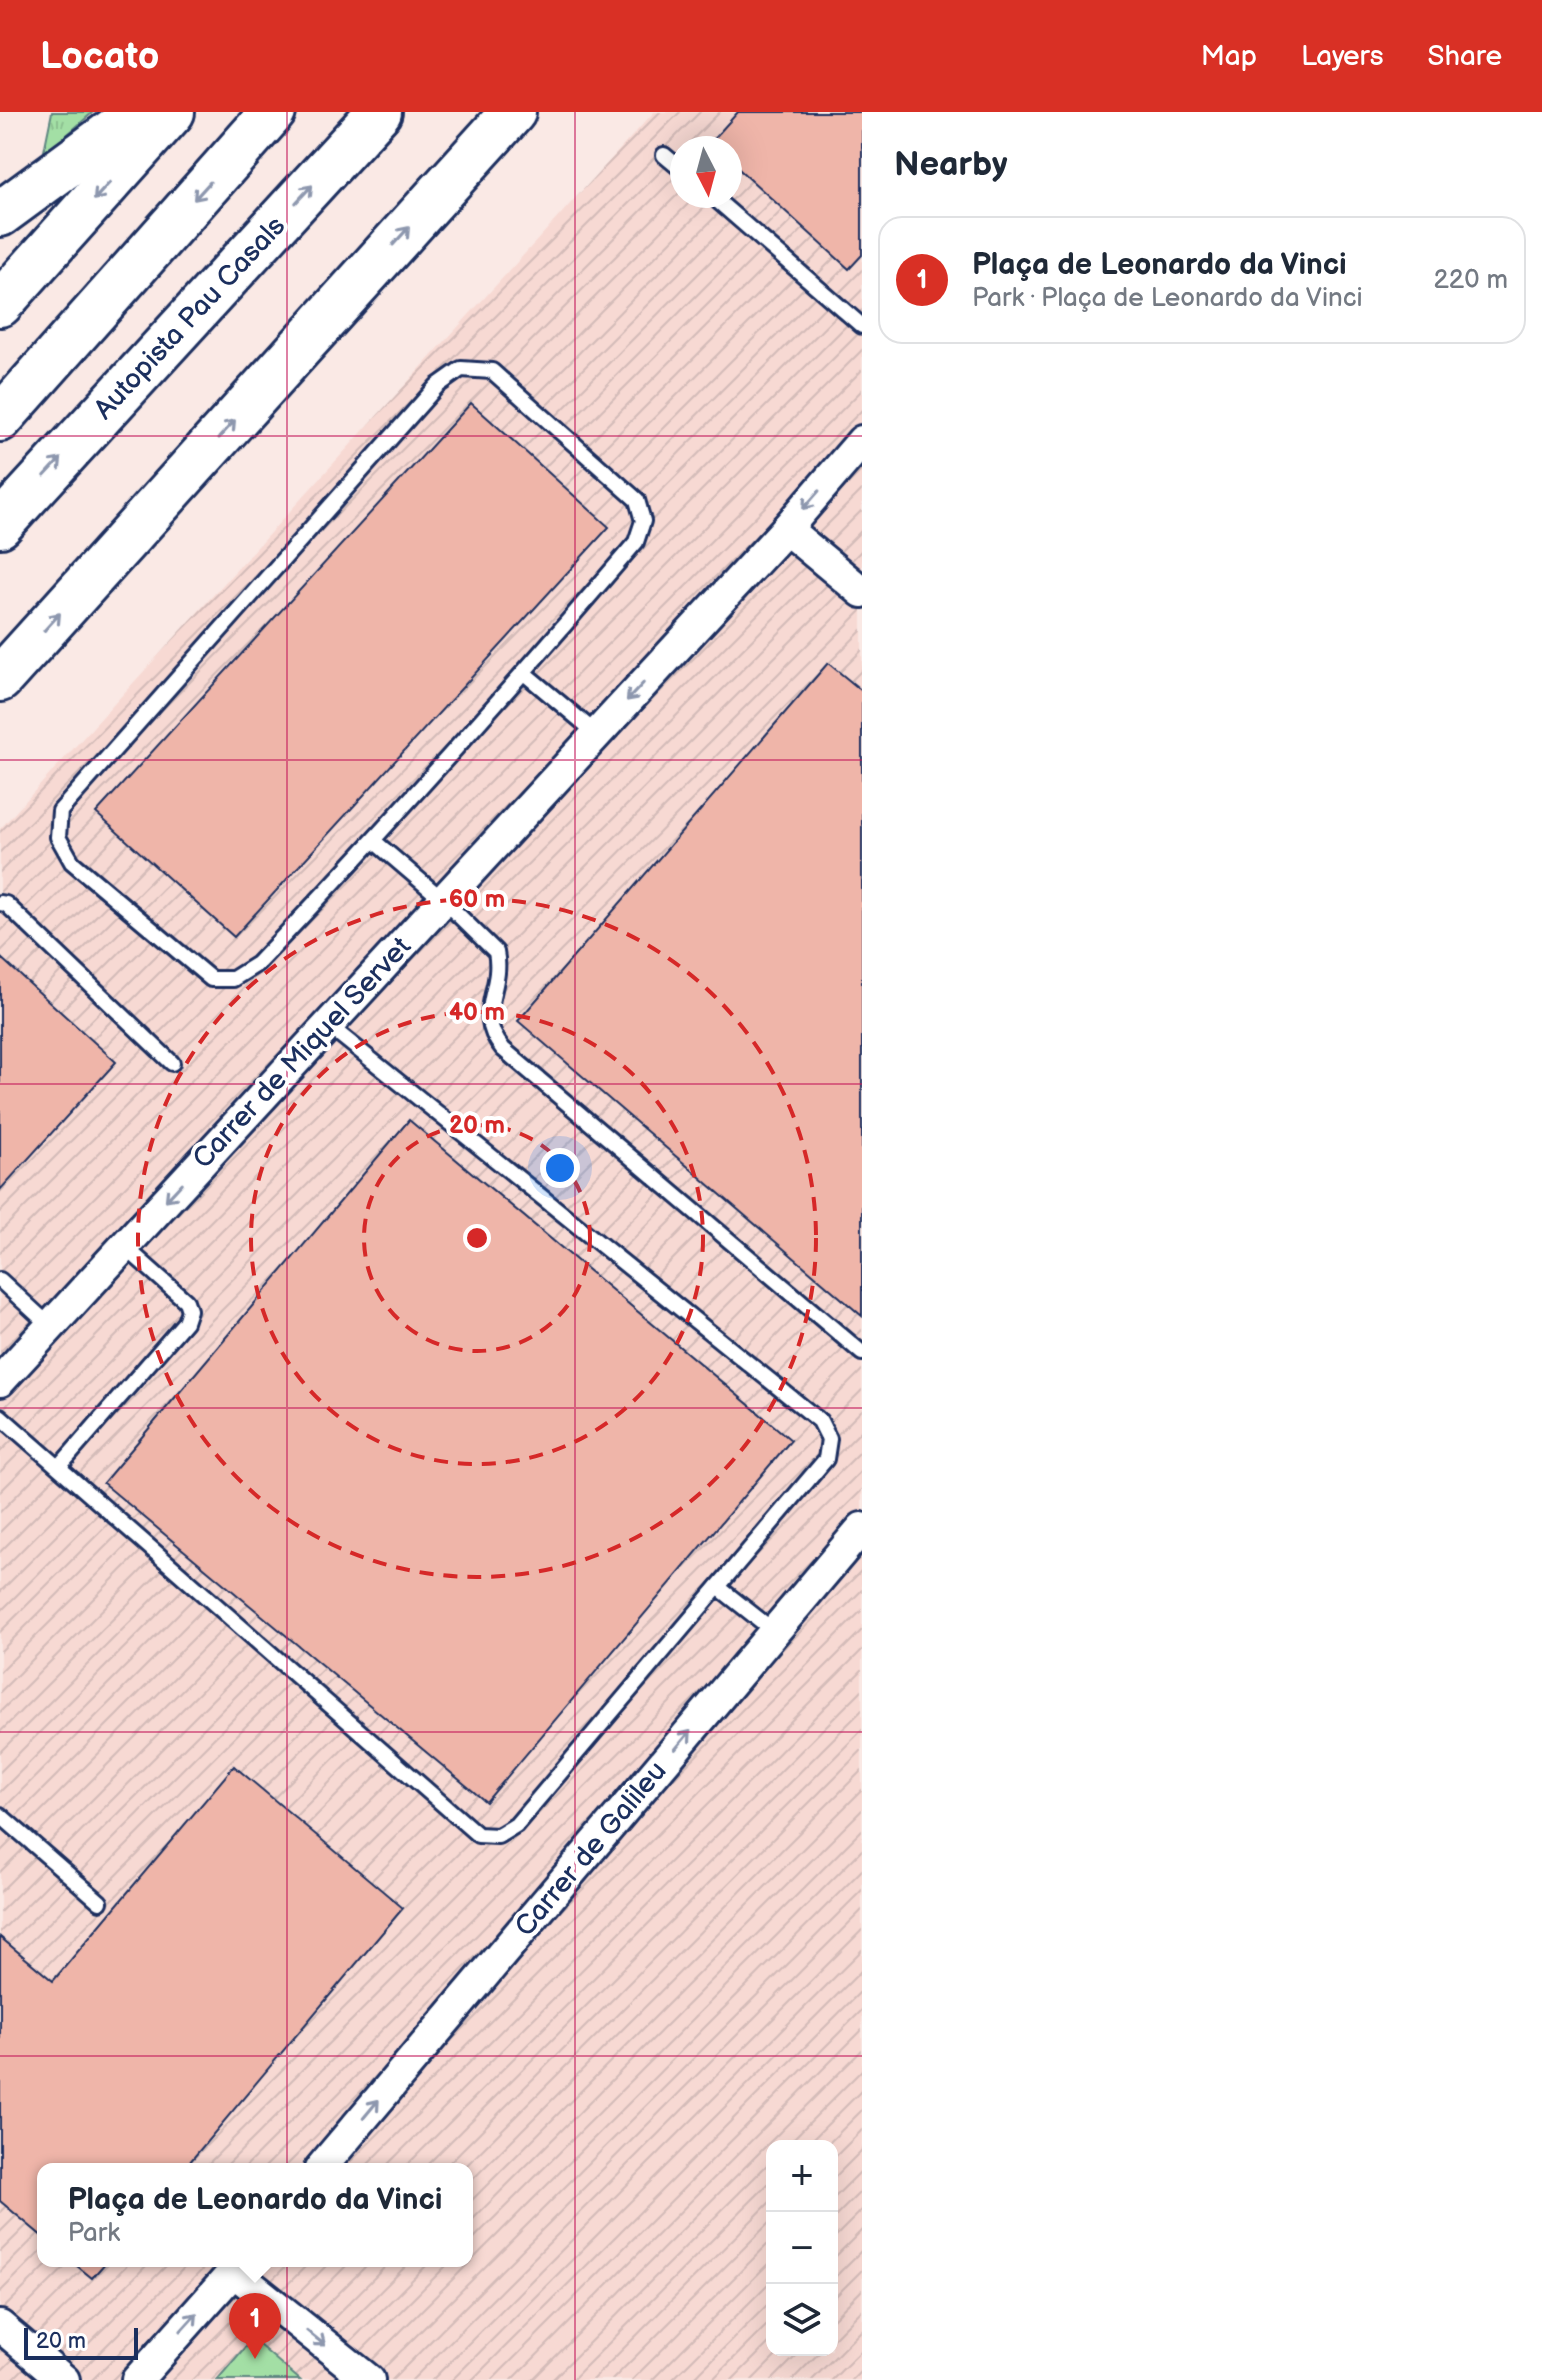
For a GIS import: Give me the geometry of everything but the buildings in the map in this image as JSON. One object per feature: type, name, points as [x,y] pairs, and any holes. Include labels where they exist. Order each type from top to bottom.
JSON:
[{"type":"highway","points":[[0,214],[139,112]]},
{"type":"highway","points":[[0,304],[172,112]]},
{"type":"highway","points":[[0,419],[273,112]]},
{"type":"highway","name":"Autopista Pau Casals","points":[[0,525],[379,112]]},
{"type":"highway","points":[[0,679],[513,112]]},
{"type":"street","name":"Carrer de Miquel Servet","points":[[0,1381],[786,529],[856,460]]},
{"type":"street","points":[[786,529],[862,592]]},
{"type":"street","name":"Carrer de Galileu","points":[[325,2163],[862,1528]]},
{"type":"street","points":[[137,2380],[237,2267]]},
{"type":"street","points":[[239,2267],[369,2380]]},
{"type":"street","points":[[0,2326],[64,2380]]},
{"type":"lane","points":[[664,155],[670,160]]},
{"type":"lane","points":[[726,208],[862,326]]},
{"type":"lane","points":[[461,369],[492,371],[637,500],[643,521],[636,542],[375,842],[257,964],[233,979],[211,979],[72,862],[58,837],[60,811],[437,386],[461,369]]},
{"type":"lane","points":[[524,673],[597,734]]},
{"type":"lane","points":[[375,842],[443,900],[496,952],[496,980],[489,1004],[489,1023],[493,1037],[503,1049],[862,1353]]},
{"type":"lane","points":[[0,903],[6,904],[172,1063]]},
{"type":"lane","points":[[0,1416],[478,1835],[498,1836],[516,1825],[826,1459],[829,1439],[820,1421],[328,1025]]},
{"type":"lane","points":[[59,1467],[185,1322],[189,1310],[186,1301],[124,1246]]},
{"type":"lane","points":[[0,1280],[50,1326]]},
{"type":"lane","points":[[718,1587],[775,1632]]},
{"type":"lane","points":[[0,1815],[100,1902]]},
{"type":"shaded area","points":[[654,112],[862,112],[862,2380],[0,2380],[0,829]]},
{"type":"green space","points":[[52,112],[93,112],[43,156]]},
{"type":"green space","points":[[252,2339],[300,2380],[217,2380]]},
{"type":"place","name":"Plaça de Leonardo da Vinci","points":[[255,2359]]}]
